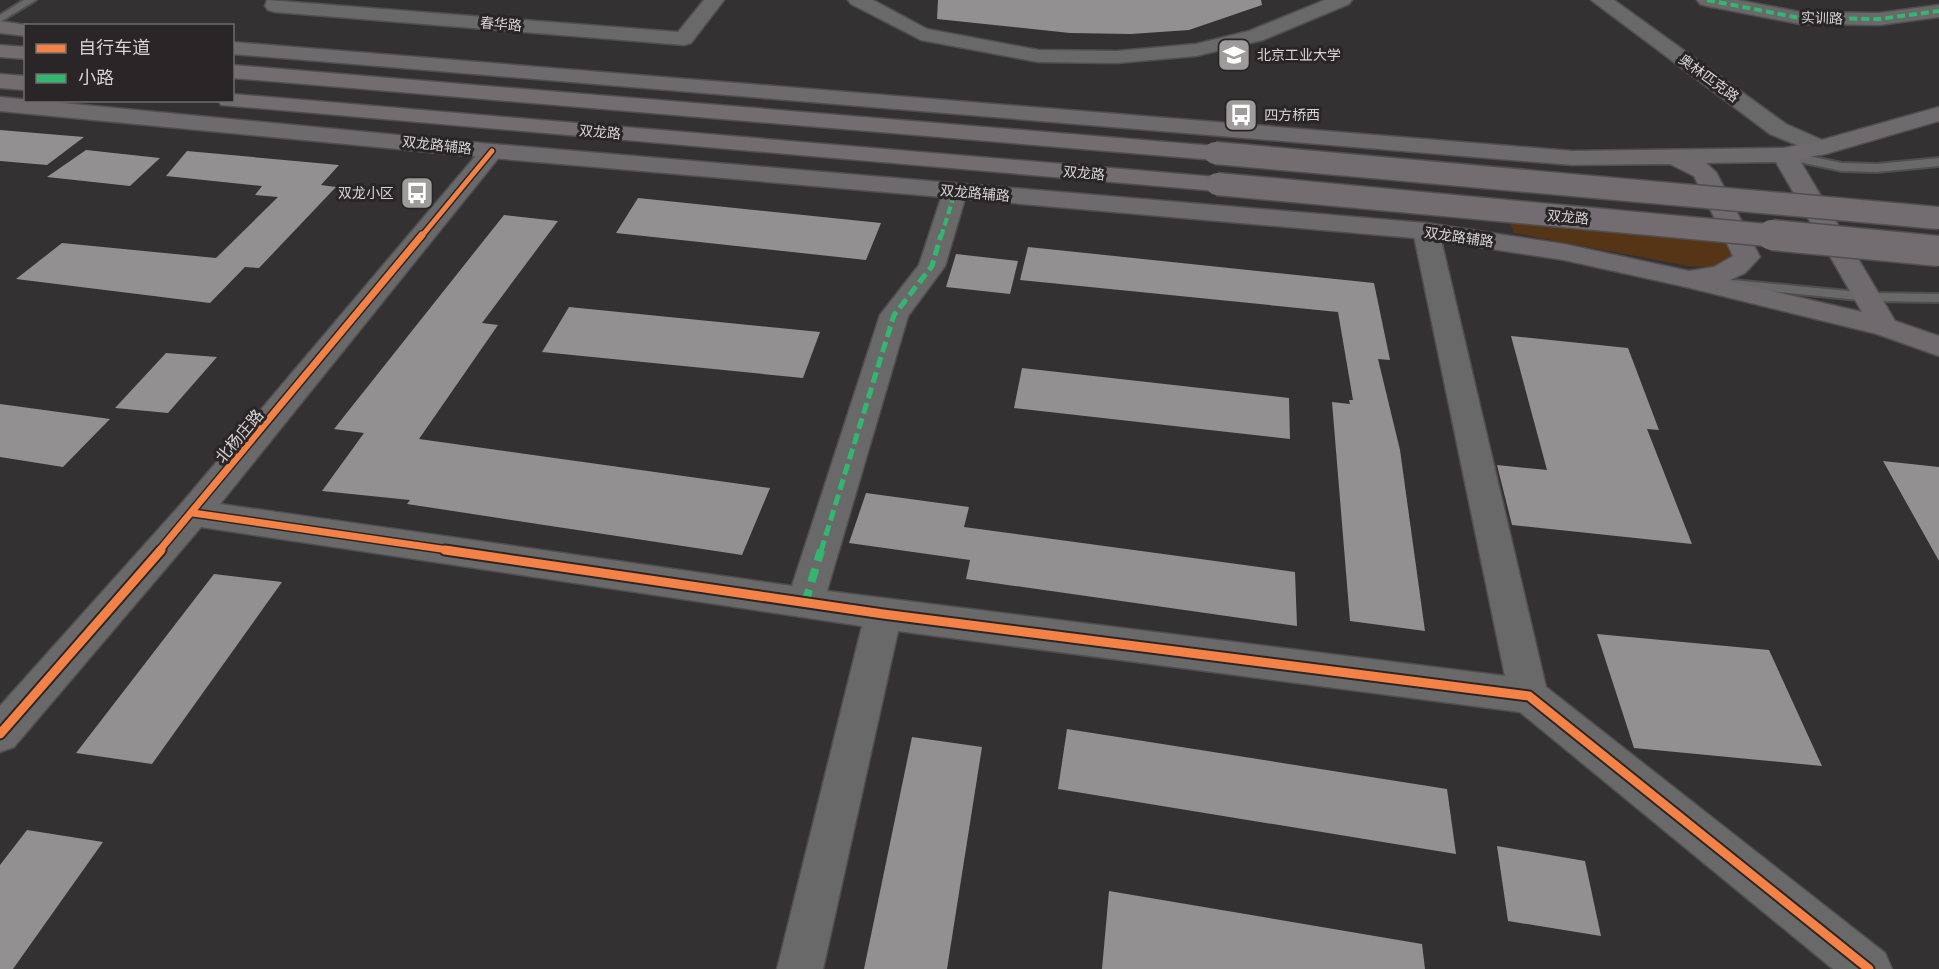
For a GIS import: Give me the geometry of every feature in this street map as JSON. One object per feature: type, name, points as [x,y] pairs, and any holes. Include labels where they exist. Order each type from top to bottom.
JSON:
[{"type":"main road","points":[[0,27],[24,30]]},
{"type":"main road","points":[[234,48],[1427,148],[1572,158],[1784,155],[1821,148],[1939,114]]},
{"type":"main road","points":[[0,51],[24,53]]},
{"type":"main road","points":[[272,51],[358,82]]},
{"type":"main road","name":"双龙路","points":[[234,71],[1215,153],[1939,218]]},
{"type":"main road","points":[[0,81],[24,83]]},
{"type":"main road","name":"双龙路","points":[[234,100],[1217,184],[1939,251]]},
{"type":"main road","name":"双龙路辅路","points":[[0,104],[492,151],[1426,231],[1564,252],[1686,279],[1885,327],[1939,346]]},
{"type":"main road","points":[[1784,155],[1885,327]]},
{"type":"main road","points":[[1677,158],[1704,172],[1747,257],[1739,267],[1727,273],[1686,279]]},
{"type":"street","name":"春华路","points":[[278,0],[275,6],[684,39],[714,0]]},
{"type":"street","points":[[858,0],[921,34],[1038,56],[1117,57],[1196,50],[1256,36],[1342,0]]},
{"type":"street","name":"奥林匹克路","points":[[1601,0],[1778,129],[1821,148]]},
{"type":"street","name":"实训路","points":[[1707,0],[1800,18],[1879,19],[1939,11]]},
{"type":"street","name":"北杨庄路","points":[[0,734],[193,513],[492,151]]},
{"type":"street","points":[[805,603],[894,315],[932,266],[955,192]]},
{"type":"street","points":[[1426,231],[1528,696]]},
{"type":"street","points":[[193,513],[883,614],[1528,696],[1869,969]]},
{"type":"street","points":[[800,969],[883,614]]},
{"type":"lane","points":[[0,19],[31,0]]},
{"type":"lane","points":[[1784,155],[1842,167],[1877,168],[1939,162]]},
{"type":"lane","points":[[1686,279],[1869,297],[1939,298]]},
{"type":"shaded area","points":[[1510,222],[1731,240],[1737,257],[1712,267],[1688,266],[1514,233]]},
{"type":"building","points":[[938,0],[1261,0],[1262,5],[1189,30],[1131,34],[1070,33],[937,19]]},
{"type":"building","points":[[0,130],[84,137],[47,165],[0,161]]},
{"type":"building","points":[[86,150],[160,158],[130,186],[47,177]]},
{"type":"building","points":[[187,151],[339,165],[321,185],[336,187],[259,268],[245,267],[210,303],[16,279],[62,243],[216,258],[278,197],[255,195],[262,186],[166,176]]},
{"type":"building","points":[[638,198],[881,223],[866,260],[616,233]]},
{"type":"building","points":[[504,215],[558,221],[482,323],[498,325],[419,439],[770,488],[742,555],[407,504],[410,500],[322,491],[364,433],[334,429]]},
{"type":"building","points":[[1028,247],[1374,283],[1390,360],[1378,359],[1400,450],[1425,631],[1350,621],[1332,402],[1350,404],[1349,400],[1353,400],[1338,312],[1020,280]]},
{"type":"building","points":[[956,254],[1018,261],[1010,294],[946,287]]},
{"type":"building","points":[[569,307],[820,332],[803,378],[542,352]]},
{"type":"building","points":[[1511,336],[1628,348],[1659,430],[1647,429],[1692,544],[1512,525],[1497,465],[1547,470]]},
{"type":"building","points":[[166,353],[217,357],[168,413],[115,408]]},
{"type":"building","points":[[1022,368],[1289,398],[1290,439],[1014,408]]},
{"type":"building","points":[[0,404],[110,419],[63,467],[0,457]]},
{"type":"building","points":[[1883,461],[1939,467],[1939,561]]},
{"type":"building","points":[[866,493],[969,507],[964,527],[1295,572],[1297,626],[966,579],[970,560],[849,543]]},
{"type":"building","points":[[214,574],[282,582],[152,764],[76,753]]},
{"type":"building","points":[[1597,634],[1769,650],[1822,766],[1634,748]]},
{"type":"building","points":[[1067,729],[1447,789],[1456,854],[1058,789]]},
{"type":"building","points":[[912,737],[982,747],[947,969],[864,969]]},
{"type":"building","points":[[27,830],[103,842],[13,969],[0,969],[0,865]]},
{"type":"building","points":[[1497,846],[1585,861],[1601,936],[1508,921]]},
{"type":"building","points":[[1109,891],[1422,944],[1425,969],[1102,969]]},
{"type":"marked path","points":[[1707,0],[1800,18],[1879,19],[1939,11]]},
{"type":"marked path","points":[[805,603],[894,315],[932,266],[955,192]]},
{"type":"cycle path","points":[[0,734],[193,513],[492,151]]},
{"type":"cycle path","points":[[193,513],[883,614],[1529,696],[1869,969]]},
{"type":"place","name":"北京工业大学","points":[[1234,55]]},
{"type":"place","name":"四方桥西","points":[[1241,115]]},
{"type":"place","name":"双龙小区","points":[[417,193]]}]
